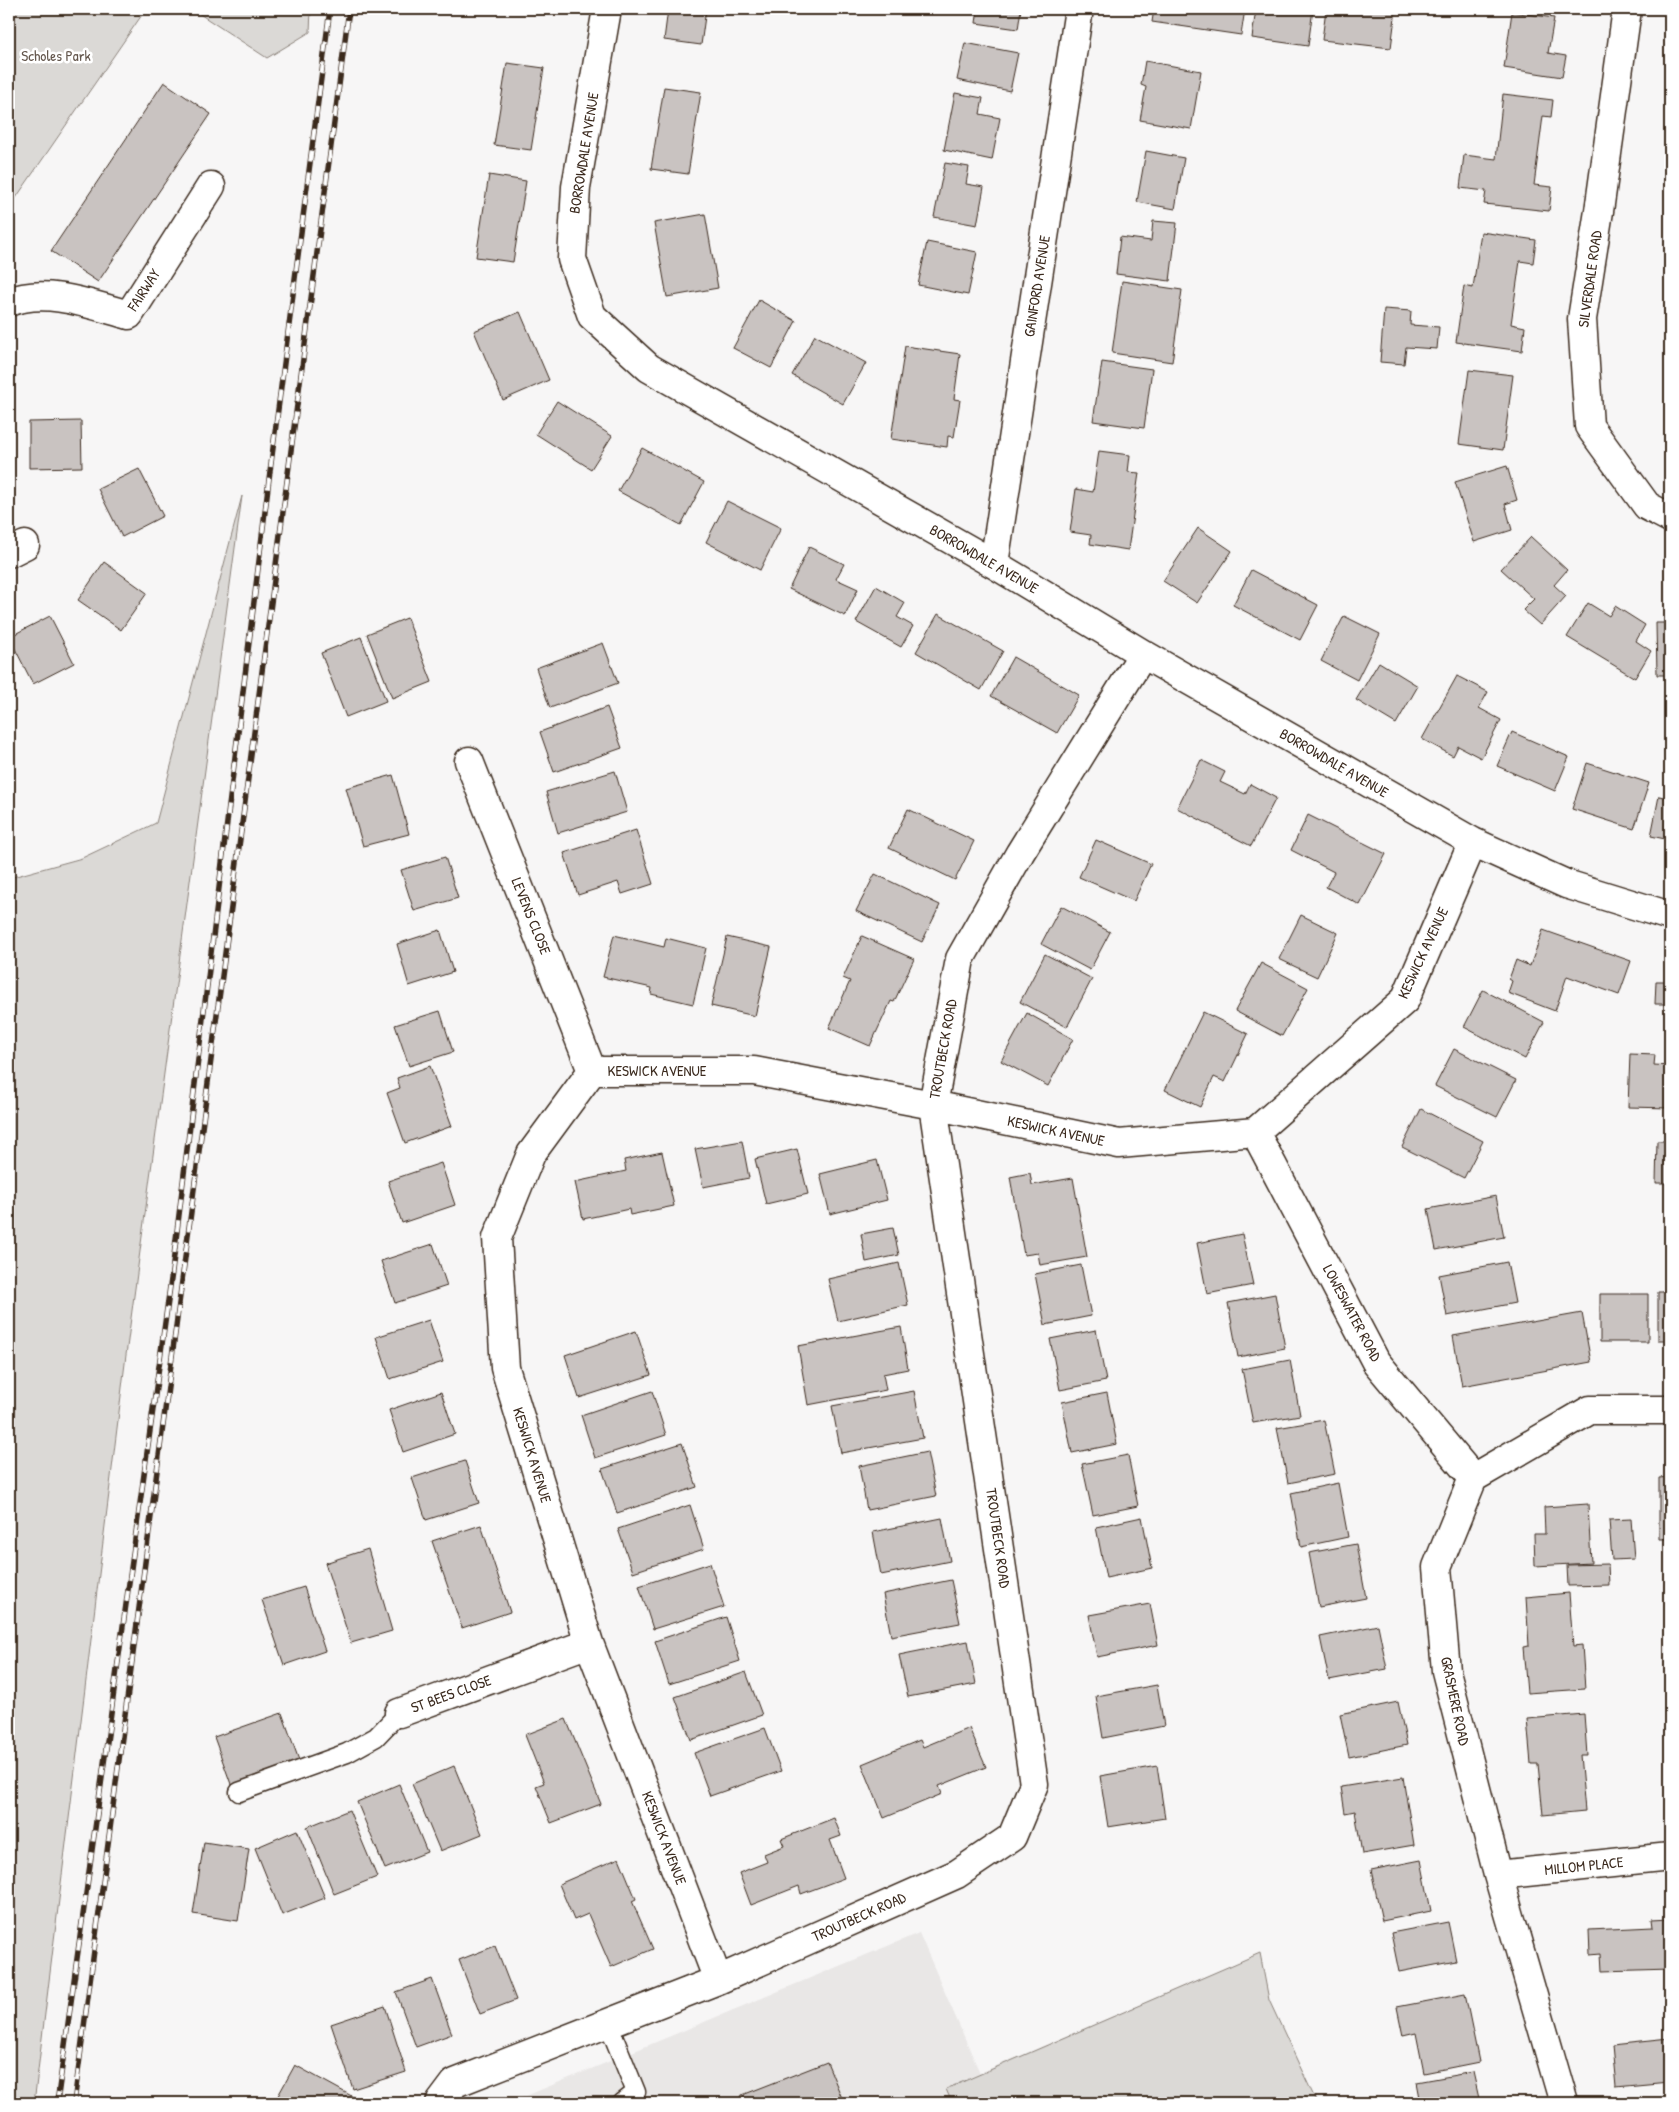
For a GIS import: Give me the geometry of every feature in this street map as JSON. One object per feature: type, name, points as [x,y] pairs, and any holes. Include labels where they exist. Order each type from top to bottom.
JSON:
[{"type":"street","name":"BORROWDALE AVENUE","points":[[607,9],[576,187],[572,259],[592,316],[649,368],[994,564],[1143,654],[1473,842],[1566,884],[1670,916]]},
{"type":"street","name":"GAINFORD AVENUE","points":[[994,564],[1079,9]]},
{"type":"street","name":"SILVERDALE ROAD","points":[[1627,9],[1600,212],[1582,319],[1589,426],[1647,506],[1670,518]]},
{"type":"street","name":"FAIRWAY","points":[[9,302],[24,296],[78,301],[129,315],[210,186]]},
{"type":"street","name":"TROUTBECK ROAD","points":[[440,2103],[455,2083],[718,1980],[957,1874],[1012,1837],[1034,1784],[933,1105],[960,959],[1020,853],[1143,654]]},
{"type":"street","name":"LEVENS CLOSE","points":[[469,761],[592,1071]]},
{"type":"street","name":"KESWICK AVENUE","points":[[718,1980],[589,1643],[505,1368],[497,1238],[531,1154],[592,1071],[754,1071],[933,1105],[1119,1144],[1255,1132],[1405,1000],[1473,842]]},
{"type":"street","name":"LOWESWATER ROAD","points":[[1255,1132],[1376,1362],[1473,1478]]},
{"type":"street","points":[[1473,1478],[1590,1410],[1670,1410]]},
{"type":"street","name":"GRASMERE ROAD","points":[[1473,1478],[1437,1567],[1446,1671],[1498,1875],[1564,2103]]},
{"type":"street","name":"ST BEES CLOSE","points":[[399,1713],[589,1643]]},
{"type":"street","name":"MILLOM PLACE","points":[[1498,1875],[1670,1857]]},
{"type":"lane","name":"ST BEES CLOSE","points":[[239,1792],[347,1753],[376,1737],[399,1713]]},
{"type":"lane","points":[[608,2023],[636,2092],[622,2103]]},
{"type":"shaded area","points":[[919,1933],[980,2073],[1260,1953],[1269,2000],[1317,2103],[509,2103]]},
{"type":"green space","name":"Scholes Park","points":[[9,9],[146,9],[9,208]]},
{"type":"green space","points":[[192,9],[311,9],[310,32],[267,58]]},
{"type":"green space","points":[[242,496],[126,1355],[34,2103],[9,2103],[9,878],[82,858],[156,823]]},
{"type":"green space","points":[[1260,1953],[1269,2000],[1317,2103],[952,2103],[946,2089]]},
{"type":"building","points":[[668,9],[706,9],[701,45],[664,40]]},
{"type":"building","points":[[978,9],[1021,9],[1018,29],[976,23]]},
{"type":"building","points":[[1154,9],[1245,9],[1241,35],[1152,22]]},
{"type":"building","points":[[1256,9],[1313,9],[1308,46],[1252,38]]},
{"type":"building","points":[[1326,9],[1396,9],[1391,48],[1322,40]]},
{"type":"building","points":[[1512,12],[1554,18],[1548,53],[1566,56],[1562,77],[1504,68]]},
{"type":"building","points":[[965,43],[1018,53],[1010,91],[957,80]]},
{"type":"building","points":[[1145,61],[1201,71],[1191,129],[1140,120],[1146,87],[1141,85]]},
{"type":"building","points":[[507,63],[544,68],[531,150],[494,145]]},
{"type":"building","points":[[164,82],[211,114],[98,282],[51,251]]},
{"type":"building","points":[[664,87],[701,92],[688,174],[651,169]]},
{"type":"building","points":[[955,93],[983,98],[980,114],[1000,118],[992,160],[944,150]]},
{"type":"building","points":[[1503,94],[1553,100],[1551,117],[1543,116],[1534,185],[1552,187],[1549,211],[1484,204],[1486,191],[1460,188],[1464,155],[1496,159]]},
{"type":"building","points":[[1146,151],[1184,158],[1175,209],[1137,202]]},
{"type":"building","points":[[945,163],[969,167],[966,184],[984,187],[977,225],[934,217]]},
{"type":"building","points":[[489,175],[526,181],[513,262],[476,257]]},
{"type":"building","points":[[705,214],[718,288],[667,297],[654,223]]},
{"type":"building","points":[[1153,221],[1177,223],[1170,281],[1116,274],[1120,237],[1151,241]]},
{"type":"building","points":[[1481,232],[1536,240],[1533,263],[1520,261],[1511,324],[1525,327],[1522,351],[1456,342],[1464,286],[1473,288]]},
{"type":"building","points":[[927,242],[977,252],[968,295],[918,285]]},
{"type":"building","points":[[1122,281],[1182,290],[1172,362],[1112,353]]},
{"type":"building","points":[[759,300],[796,321],[771,368],[733,348]]},
{"type":"building","points":[[1384,309],[1411,311],[1410,325],[1439,327],[1437,349],[1406,347],[1404,364],[1380,362]]},
{"type":"building","points":[[520,312],[549,380],[503,400],[474,331]]},
{"type":"building","points":[[815,335],[866,363],[843,404],[792,375]]},
{"type":"building","points":[[905,346],[960,354],[954,399],[960,400],[954,437],[948,436],[947,447],[891,439]]},
{"type":"building","points":[[1102,362],[1152,369],[1144,428],[1093,421]]},
{"type":"building","points":[[1469,370],[1513,375],[1503,450],[1459,444]]},
{"type":"building","points":[[557,401],[612,436],[591,469],[536,434]]},
{"type":"building","points":[[81,421],[82,467],[29,468],[29,422]]},
{"type":"building","points":[[642,448],[704,482],[681,525],[618,491]]},
{"type":"building","points":[[1099,451],[1130,455],[1128,472],[1139,473],[1128,550],[1090,544],[1091,535],[1070,532],[1076,489],[1093,492]]},
{"type":"building","points":[[1507,466],[1517,500],[1505,504],[1512,530],[1474,542],[1455,482]]},
{"type":"building","points":[[139,469],[163,516],[122,537],[98,489]]},
{"type":"building","points":[[727,501],[781,528],[760,570],[706,542]]},
{"type":"building","points":[[1198,528],[1232,551],[1197,603],[1163,581]]},
{"type":"building","points":[[1531,537],[1567,570],[1554,585],[1566,596],[1540,625],[1523,610],[1534,599],[1501,569]]},
{"type":"building","points":[[809,547],[844,564],[836,579],[858,589],[845,616],[789,589]]},
{"type":"building","points":[[104,562],[147,593],[121,630],[78,600]]},
{"type":"building","points":[[1251,570],[1318,605],[1300,640],[1233,605]]},
{"type":"building","points":[[876,586],[905,603],[897,617],[913,626],[901,647],[856,622]]},
{"type":"building","points":[[1588,603],[1609,616],[1615,606],[1645,625],[1636,641],[1651,651],[1635,678],[1567,637]]},
{"type":"building","points":[[938,614],[1003,651],[981,690],[916,652]]},
{"type":"building","points":[[50,616],[74,663],[33,684],[9,637]]},
{"type":"building","points":[[1344,616],[1380,634],[1357,680],[1321,661]]},
{"type":"building","points":[[407,618],[432,682],[392,698],[367,634]]},
{"type":"building","points":[[1656,623],[1670,623],[1670,675],[1657,675]]},
{"type":"building","points":[[361,637],[386,701],[346,717],[321,653]]},
{"type":"building","points":[[603,643],[618,683],[550,708],[536,668]]},
{"type":"building","points":[[1013,657],[1079,695],[1057,733],[991,696]]},
{"type":"building","points":[[1379,662],[1418,686],[1396,724],[1356,700]]},
{"type":"building","points":[[1457,676],[1488,692],[1479,708],[1501,720],[1481,758],[1458,746],[1453,756],[1422,739]]},
{"type":"building","points":[[607,707],[622,748],[554,772],[540,732]]},
{"type":"building","points":[[1512,732],[1569,757],[1555,791],[1497,766]]},
{"type":"building","points":[[1201,760],[1225,772],[1220,782],[1245,794],[1250,784],[1276,798],[1251,846],[1177,808]]},
{"type":"building","points":[[1587,763],[1649,783],[1634,829],[1572,809]]},
{"type":"building","points":[[615,771],[627,812],[558,833],[546,792]]},
{"type":"building","points":[[393,775],[409,834],[363,846],[346,788]]},
{"type":"building","points":[[1659,796],[1670,798],[1670,840],[1651,836]]},
{"type":"building","points":[[908,809],[974,841],[955,880],[889,848]]},
{"type":"building","points":[[1308,815],[1386,854],[1360,905],[1326,887],[1334,872],[1291,850]]},
{"type":"building","points":[[636,830],[653,884],[622,894],[618,882],[578,895],[564,853]]},
{"type":"building","points":[[1096,840],[1151,864],[1134,901],[1079,877]]},
{"type":"building","points":[[445,857],[458,898],[414,911],[401,870]]},
{"type":"building","points":[[875,874],[940,905],[922,942],[856,911]]},
{"type":"building","points":[[1061,906],[1110,932],[1090,970],[1041,944]]},
{"type":"building","points":[[1301,915],[1338,933],[1317,977],[1279,959]]},
{"type":"building","points":[[440,930],[453,972],[409,986],[397,944]]},
{"type":"building","points":[[1543,930],[1631,961],[1619,995],[1567,976],[1555,1011],[1508,993],[1512,981],[1509,979],[1516,960],[1530,966]]},
{"type":"building","points":[[614,935],[664,947],[666,938],[706,948],[693,1004],[651,994],[652,988],[603,977]]},
{"type":"building","points":[[862,936],[914,959],[894,1002],[891,1001],[870,1046],[829,1028],[850,981],[843,978]]},
{"type":"building","points":[[727,937],[771,947],[755,1016],[711,1006]]},
{"type":"building","points":[[1045,954],[1092,979],[1067,1027],[1020,1002]]},
{"type":"building","points":[[1261,963],[1308,988],[1282,1036],[1235,1011]]},
{"type":"building","points":[[1656,981],[1670,981],[1670,1004],[1655,1004]]},
{"type":"building","points":[[1483,990],[1544,1022],[1525,1059],[1464,1027]]},
{"type":"building","points":[[440,1011],[453,1052],[409,1066],[395,1025]]},
{"type":"building","points":[[1203,1012],[1248,1034],[1225,1082],[1214,1077],[1200,1107],[1165,1090]]},
{"type":"building","points":[[1027,1013],[1073,1039],[1048,1086],[1001,1061]]},
{"type":"building","points":[[1454,1049],[1516,1080],[1497,1117],[1435,1086]]},
{"type":"building","points":[[1630,1054],[1655,1055],[1654,1065],[1670,1066],[1670,1108],[1628,1107]]},
{"type":"building","points":[[430,1066],[452,1126],[405,1143],[387,1093],[400,1088],[397,1078]]},
{"type":"building","points":[[1421,1109],[1483,1141],[1464,1178],[1402,1147]]},
{"type":"building","points":[[742,1141],[749,1178],[703,1187],[695,1149]]},
{"type":"building","points":[[1657,1141],[1670,1141],[1670,1183],[1656,1183]]},
{"type":"building","points":[[797,1149],[808,1194],[766,1204],[755,1159]]},
{"type":"building","points":[[662,1152],[674,1206],[630,1215],[629,1209],[583,1219],[575,1182],[626,1171],[624,1160]]},
{"type":"building","points":[[877,1160],[887,1200],[830,1214],[820,1174]]},
{"type":"building","points":[[441,1163],[455,1205],[402,1223],[388,1181]]},
{"type":"building","points":[[1030,1173],[1032,1185],[1073,1178],[1087,1257],[1040,1265],[1038,1253],[1024,1255],[1010,1177]]},
{"type":"building","points":[[1496,1196],[1504,1237],[1436,1250],[1428,1209]]},
{"type":"building","points":[[893,1228],[899,1255],[866,1262],[861,1234]]},
{"type":"building","points":[[1242,1234],[1253,1285],[1207,1294],[1197,1243]]},
{"type":"building","points":[[433,1244],[447,1286],[395,1303],[381,1261]]},
{"type":"building","points":[[1507,1262],[1515,1303],[1447,1316],[1439,1275]]},
{"type":"building","points":[[899,1263],[908,1305],[838,1321],[828,1279]]},
{"type":"building","points":[[1081,1265],[1091,1316],[1045,1325],[1035,1274]]},
{"type":"building","points":[[1658,1292],[1670,1292],[1670,1340],[1658,1340]]},
{"type":"building","points":[[1275,1294],[1285,1348],[1238,1357],[1228,1303]]},
{"type":"building","points":[[1600,1294],[1648,1294],[1648,1342],[1600,1342]]},
{"type":"building","points":[[1582,1313],[1591,1362],[1462,1386],[1453,1336]]},
{"type":"building","points":[[429,1320],[443,1362],[390,1379],[376,1337]]},
{"type":"building","points":[[901,1327],[908,1369],[883,1374],[886,1390],[808,1405],[798,1346]]},
{"type":"building","points":[[1096,1330],[1106,1381],[1060,1390],[1050,1339]]},
{"type":"building","points":[[636,1331],[651,1375],[579,1398],[565,1355]]},
{"type":"building","points":[[1290,1360],[1300,1415],[1253,1423],[1242,1369]]},
{"type":"building","points":[[652,1391],[666,1435],[595,1458],[581,1415]]},
{"type":"building","points":[[914,1391],[923,1438],[841,1453],[832,1406]]},
{"type":"building","points":[[441,1392],[455,1434],[403,1452],[389,1410]]},
{"type":"building","points":[[1107,1393],[1117,1444],[1072,1453],[1062,1402]]},
{"type":"building","points":[[1324,1420],[1335,1474],[1288,1483],[1277,1428]]},
{"type":"building","points":[[682,1443],[697,1487],[617,1513],[602,1469]]},
{"type":"building","points":[[927,1452],[936,1496],[867,1510],[859,1466]]},
{"type":"building","points":[[1128,1455],[1138,1506],[1093,1515],[1082,1464]]},
{"type":"building","points":[[465,1461],[479,1503],[426,1520],[412,1478]]},
{"type":"building","points":[[1670,1477],[1670,1539],[1659,1539],[1659,1478]]},
{"type":"building","points":[[1338,1483],[1348,1537],[1301,1547],[1291,1493]]},
{"type":"building","points":[[1588,1504],[1591,1563],[1535,1566],[1534,1534],[1545,1534],[1544,1507]]},
{"type":"building","points":[[690,1505],[704,1549],[633,1572],[618,1529]]},
{"type":"building","points":[[1142,1517],[1152,1568],[1106,1578],[1096,1527]]},
{"type":"building","points":[[942,1518],[950,1561],[881,1575],[873,1532]]},
{"type":"building","points":[[1631,1519],[1634,1559],[1612,1560],[1609,1520]]},
{"type":"building","points":[[481,1525],[510,1612],[462,1628],[432,1541]]},
{"type":"building","points":[[1356,1544],[1366,1598],[1319,1607],[1309,1553]]},
{"type":"building","points":[[368,1549],[392,1631],[351,1643],[325,1563]]},
{"type":"building","points":[[710,1563],[724,1607],[653,1629],[639,1586]]},
{"type":"building","points":[[1608,1564],[1609,1585],[1568,1586],[1567,1565]]},
{"type":"building","points":[[951,1580],[960,1623],[891,1636],[883,1594]]},
{"type":"building","points":[[304,1587],[325,1651],[284,1665],[262,1600]]},
{"type":"building","points":[[1569,1593],[1573,1646],[1582,1645],[1585,1689],[1527,1693],[1523,1647],[1529,1646],[1526,1597]]},
{"type":"building","points":[[1150,1604],[1158,1645],[1097,1657],[1089,1615]]},
{"type":"building","points":[[726,1617],[740,1661],[669,1684],[655,1641]]},
{"type":"building","points":[[1378,1625],[1387,1669],[1329,1680],[1320,1637]]},
{"type":"building","points":[[968,1641],[976,1684],[908,1697],[899,1655]]},
{"type":"building","points":[[746,1672],[762,1715],[691,1740],[675,1697]]},
{"type":"building","points":[[1157,1685],[1164,1726],[1103,1738],[1096,1696]]},
{"type":"building","points":[[1665,1700],[1670,1700],[1670,1769],[1668,1769]]},
{"type":"building","points":[[1398,1702],[1407,1745],[1349,1757],[1340,1714]]},
{"type":"building","points":[[282,1713],[300,1763],[232,1787],[214,1737]]},
{"type":"building","points":[[1584,1714],[1587,1755],[1580,1755],[1585,1811],[1543,1815],[1538,1764],[1531,1764],[1527,1719]]},
{"type":"building","points":[[566,1719],[601,1804],[551,1823],[536,1786],[544,1783],[525,1735]]},
{"type":"building","points":[[765,1728],[781,1771],[710,1796],[694,1753]]},
{"type":"building","points":[[969,1728],[986,1767],[939,1786],[942,1794],[884,1818],[862,1764],[920,1740],[923,1747]]},
{"type":"building","points":[[454,1766],[482,1834],[440,1851],[412,1784]]},
{"type":"building","points":[[1157,1766],[1165,1818],[1108,1827],[1100,1776]]},
{"type":"building","points":[[1403,1777],[1414,1845],[1362,1854],[1355,1811],[1345,1813],[1341,1787]]},
{"type":"building","points":[[399,1784],[427,1852],[385,1869],[357,1802]]},
{"type":"building","points":[[349,1810],[377,1877],[334,1894],[307,1827]]},
{"type":"building","points":[[834,1818],[841,1836],[830,1840],[844,1878],[801,1894],[799,1886],[751,1905],[739,1873],[767,1862],[764,1854],[784,1846],[781,1839]]},
{"type":"building","points":[[297,1830],[325,1898],[282,1915],[255,1848]]},
{"type":"building","points":[[204,1842],[249,1849],[238,1921],[193,1914]]},
{"type":"building","points":[[619,1858],[636,1899],[632,1901],[653,1949],[611,1967],[588,1914],[574,1920],[559,1884]]},
{"type":"building","points":[[1421,1860],[1431,1911],[1382,1921],[1371,1870]]},
{"type":"building","points":[[1670,1918],[1670,1969],[1602,1971],[1601,1953],[1590,1954],[1589,1930],[1653,1927],[1652,1919]]},
{"type":"building","points":[[1448,1922],[1456,1961],[1399,1972],[1391,1933]]},
{"type":"building","points":[[495,1946],[516,2000],[480,2014],[459,1960]]},
{"type":"building","points":[[432,1979],[452,2034],[416,2047],[396,1992]]},
{"type":"building","points":[[1465,1994],[1479,2062],[1424,2073],[1416,2033],[1403,2036],[1397,2007]]},
{"type":"building","points":[[385,2006],[406,2072],[353,2089],[331,2024]]},
{"type":"building","points":[[1670,2039],[1670,2082],[1616,2087],[1612,2045]]},
{"type":"building","points":[[827,2062],[844,2103],[743,2103],[740,2096]]},
{"type":"building","points":[[295,2065],[357,2099],[354,2103],[274,2103]]},
{"type":"building","points":[[1473,2072],[1480,2103],[1421,2103],[1417,2082]]},
{"type":"railway","points":[[57,2103],[172,1272],[269,479],[330,9]]},
{"type":"railway","points":[[74,2103],[349,9]]}]
